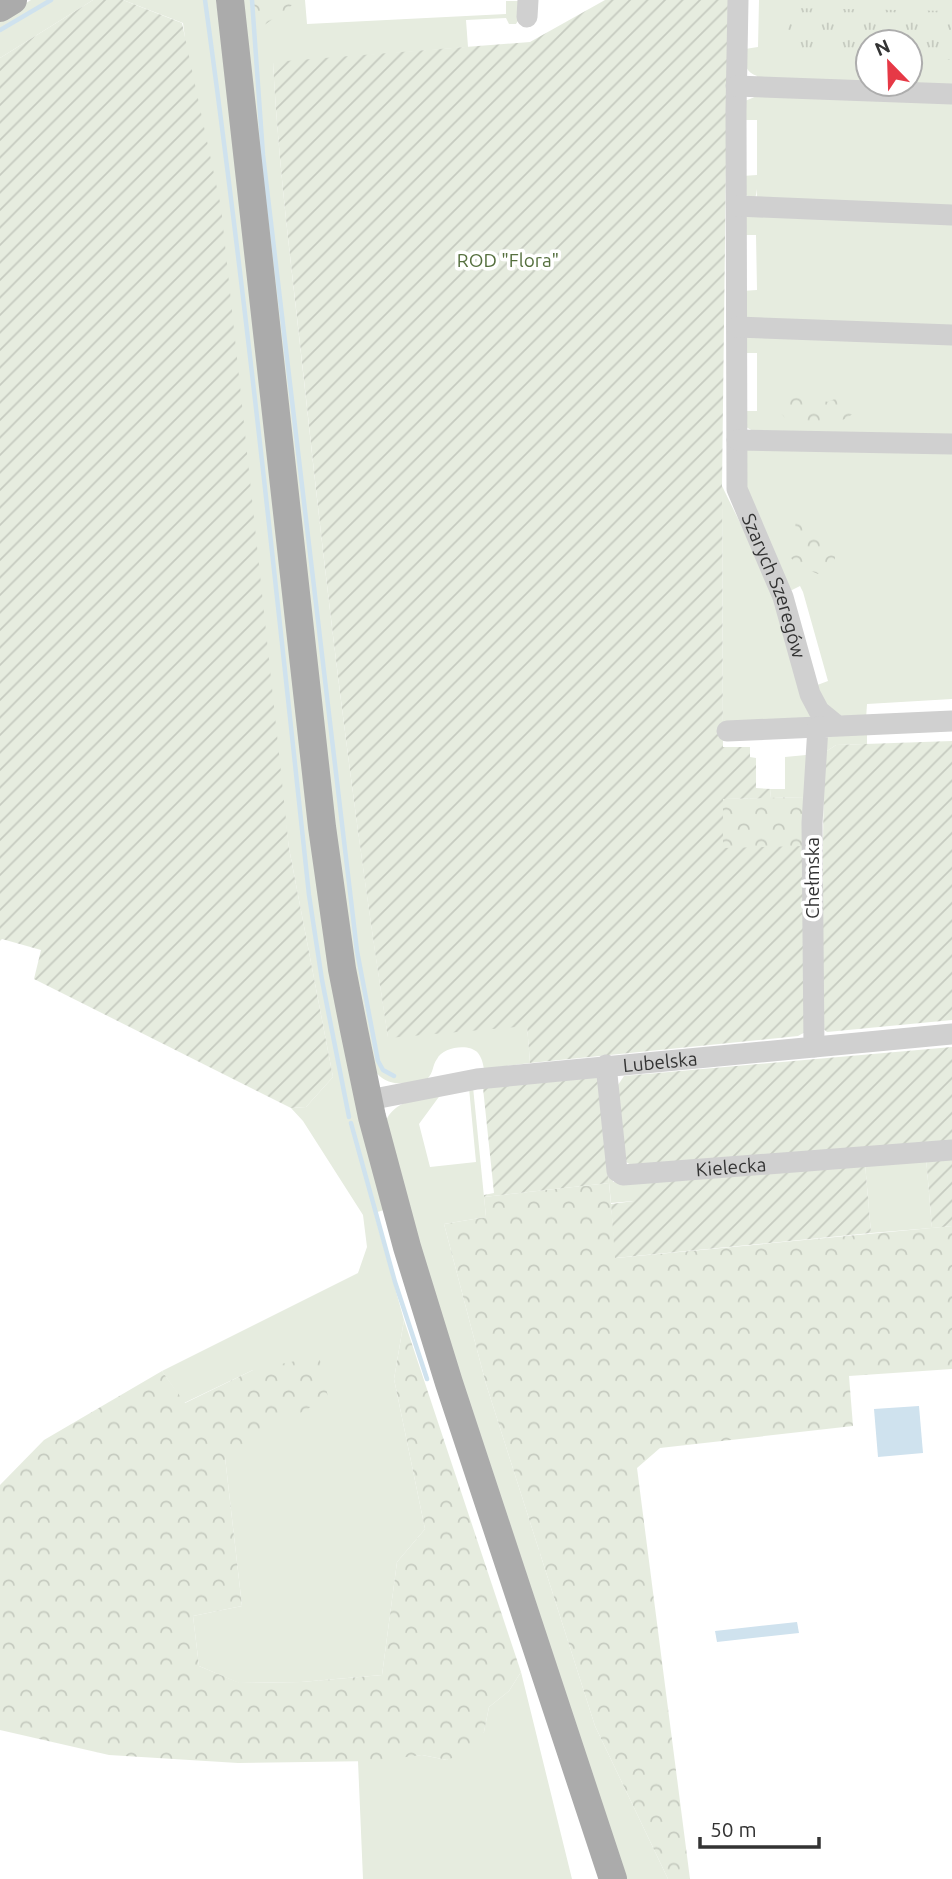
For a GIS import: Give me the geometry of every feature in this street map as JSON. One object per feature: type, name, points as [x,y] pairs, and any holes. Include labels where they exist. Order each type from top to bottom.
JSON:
[{"type":"main road","points":[[0,8],[13,0]]},
{"type":"main road","points":[[230,0],[322,827],[342,969],[369,1100],[407,1247],[613,1879]]},
{"type":"street","name":"Szarych Szeregów","points":[[738,0],[737,489],[783,597],[810,694],[827,726]]},
{"type":"street","points":[[736,86],[952,94]]},
{"type":"street","points":[[737,206],[952,215]]},
{"type":"street","points":[[737,327],[952,335]]},
{"type":"street","points":[[737,440],[952,444]]},
{"type":"street","points":[[727,731],[952,721]]},
{"type":"street","name":"Chełmska","points":[[814,1046],[812,823],[827,726]]},
{"type":"street","name":"Lubelska","points":[[369,1100],[477,1079],[952,1034]]},
{"type":"street","name":"Kielecka","points":[[606,1065],[617,1171],[623,1175],[952,1150]]},
{"type":"green space","points":[[31,0],[93,0],[0,58],[0,19]]},
{"type":"green space","points":[[93,0],[123,0],[182,23],[221,207],[289,848],[333,1077],[306,1107],[291,1108],[34,979],[41,950],[2,939],[0,941],[0,58]]},
{"type":"green space","points":[[123,0],[216,0],[384,1210],[374,1213],[404,1320],[394,1379],[425,1529],[397,1562],[382,1675],[301,1682],[239,1683],[199,1666],[193,1616],[242,1606],[225,1457],[253,1370],[184,1403],[162,1371],[358,1273],[367,1247],[363,1215],[303,1121],[291,1108],[306,1107],[333,1077],[289,848],[183,23]]},
{"type":"green space","points":[[243,0],[305,0],[307,24],[506,14],[506,1],[519,1],[519,19],[516,24],[509,24],[506,18],[466,20],[468,47],[273,63],[283,189],[324,559],[388,1037],[527,1025],[530,1063],[484,1069],[478,1053],[463,1047],[450,1049],[440,1055],[427,1079],[391,1082],[384,1080],[373,1068],[338,876]]},
{"type":"green space","points":[[254,0],[295,0],[291,6],[263,26],[257,25],[253,11]]},
{"type":"green space","name":"ROD \"Flora\"","points":[[605,0],[728,0],[722,486],[723,747],[750,747],[750,757],[756,758],[756,788],[771,789],[770,798],[723,799],[723,848],[805,846],[805,1032],[798,1036],[530,1063],[527,1026],[388,1038],[324,558],[283,188],[273,62],[530,42]]},
{"type":"green space","points":[[759,0],[952,0],[952,699],[867,704],[866,719],[856,719],[834,712],[812,687],[828,681],[803,592],[800,586],[786,593],[742,491],[742,456],[753,431],[746,427],[742,411],[757,411],[757,353],[743,353],[746,317],[742,291],[757,290],[756,235],[743,235],[746,216],[756,212],[757,189],[755,200],[746,195],[742,176],[757,175],[757,120],[742,120],[745,101],[757,96],[757,76],[746,66],[745,49],[758,47]]},
{"type":"green space","points":[[788,8],[952,11],[952,60],[924,58],[924,28],[854,28],[854,54],[787,50]]},
{"type":"green space","points":[[821,397],[827,402],[840,398],[850,399],[858,406],[845,419],[826,423],[786,419],[780,412],[780,404],[787,399]]},
{"type":"green space","points":[[722,486],[776,596],[817,723],[723,728]]},
{"type":"green space","points":[[798,514],[809,519],[819,538],[835,544],[835,562],[818,574],[799,566],[789,556],[796,529],[794,517]]},
{"type":"green space","points":[[867,732],[867,744],[836,745],[824,753],[823,742],[829,736]]},
{"type":"green space","points":[[952,741],[952,1020],[827,1032],[821,1027],[824,753],[836,745]]},
{"type":"green space","points":[[806,755],[806,797],[770,798],[771,789],[785,789],[785,757]]},
{"type":"green space","points":[[806,797],[805,846],[723,899],[723,799]]},
{"type":"green space","points":[[952,1047],[952,1143],[634,1167],[623,1160],[616,1088],[624,1076]]},
{"type":"green space","points":[[596,1077],[601,1080],[609,1183],[484,1197],[494,1193],[483,1088]]},
{"type":"green space","points":[[604,1080],[613,1182],[644,1181],[634,1201],[611,1203],[603,1120]]},
{"type":"green space","points":[[473,1087],[486,1217],[444,1224],[486,1384],[595,1726],[668,1879],[623,1879],[416,1249],[385,1123],[394,1109],[401,1105],[441,1094],[419,1124],[430,1167],[476,1162],[469,1088]]},
{"type":"green space","points":[[952,1156],[952,1226],[932,1228],[926,1158]]},
{"type":"green space","points":[[926,1158],[932,1228],[871,1233],[865,1163]]},
{"type":"green space","points":[[865,1163],[871,1233],[615,1258],[611,1204],[634,1201],[633,1189],[644,1181]]},
{"type":"green space","points":[[609,1183],[616,1258],[952,1226],[952,1369],[849,1376],[853,1426],[660,1448],[637,1468],[690,1879],[668,1879],[595,1726],[486,1384],[444,1224],[486,1217],[484,1197]]},
{"type":"green space","points":[[404,1320],[521,1672],[509,1691],[489,1707],[484,1732],[473,1750],[447,1760],[422,1755],[375,1761],[238,1763],[109,1755],[0,1730],[0,1485],[44,1440],[162,1371],[185,1403],[253,1370],[319,1356],[328,1397],[225,1457],[242,1606],[193,1616],[199,1666],[240,1683],[301,1682],[382,1675],[397,1562],[425,1529],[394,1379]]},
{"type":"green space","points":[[521,1672],[572,1879],[363,1879],[358,1761],[422,1755],[447,1760],[484,1732],[489,1707],[509,1691]]},
{"type":"water","points":[[919,1406],[923,1453],[878,1457],[874,1409]]},
{"type":"water","points":[[797,1622],[799,1633],[717,1642],[715,1631]]},
{"type":"waterway","points":[[0,30],[51,0]]},
{"type":"waterway","points":[[205,0],[247,335],[309,895],[322,980],[349,1117]]},
{"type":"waterway","points":[[252,0],[263,155],[357,951],[378,1061],[383,1070],[394,1076]]},
{"type":"waterway","points":[[351,1123],[395,1282],[427,1379]]}]
